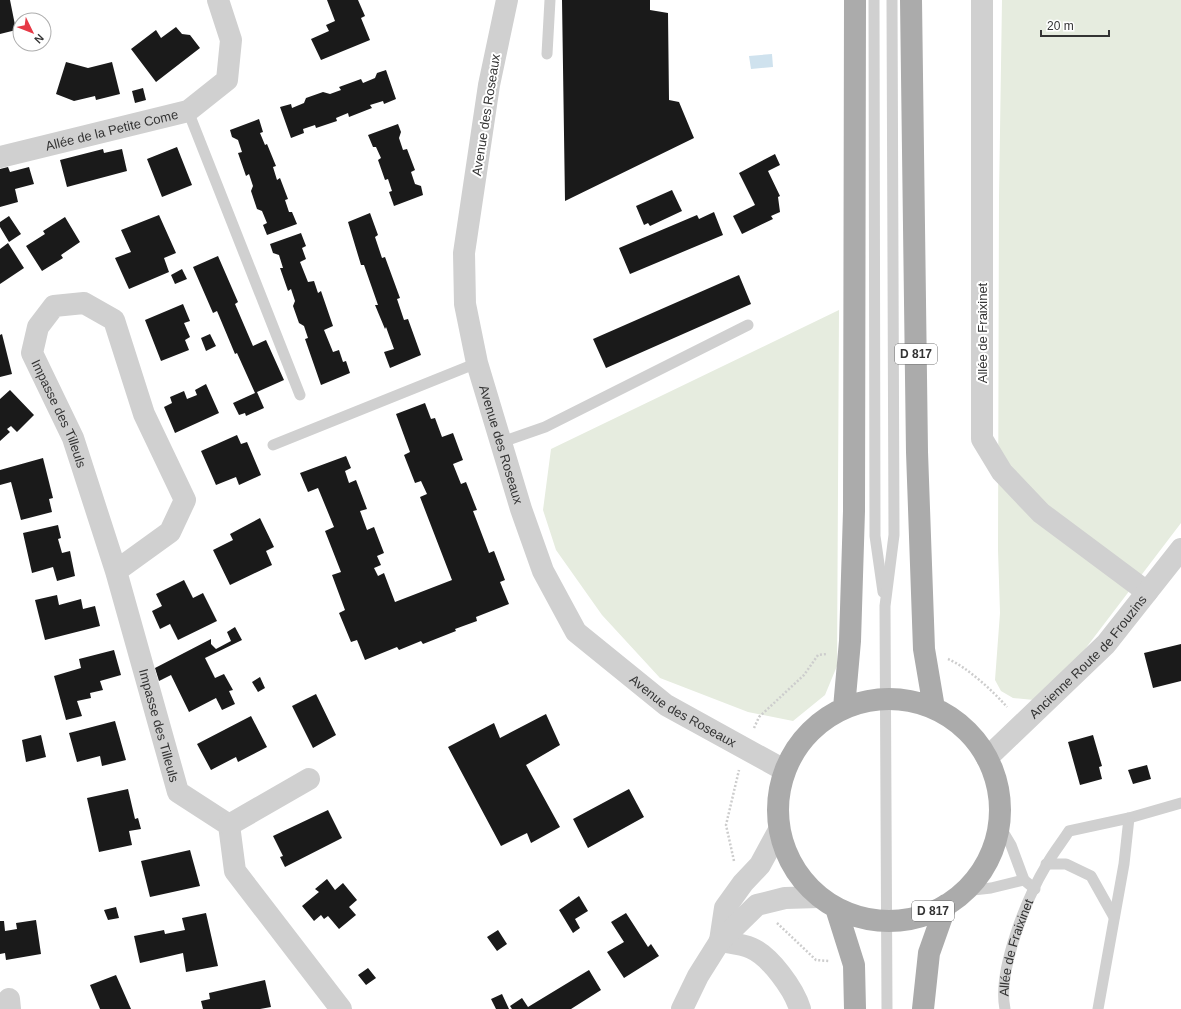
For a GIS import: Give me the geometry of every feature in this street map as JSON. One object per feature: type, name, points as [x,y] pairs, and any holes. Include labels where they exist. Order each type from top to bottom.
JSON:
[{"type":"main road","points":[[844,708],[849,652],[854,511],[855,0]]},
{"type":"main road","name":"D 817","points":[[911,0],[917,452],[924,649],[934,708]]},
{"type":"main road","name":"D 817","points":[[886,698],[908,700],[934,708],[965,728],[977,742],[987,758],[998,790],[999,825],[995,844],[987,861],[977,877],[964,891],[946,905],[927,914],[907,920],[887,921],[858,917],[828,903],[805,884],[793,868],[784,850],[779,830],[777,810],[779,790],[784,770],[794,750],[808,733],[825,719],[844,708],[865,701],[886,698]]},
{"type":"main road","points":[[828,903],[854,965],[855,1009]]},
{"type":"main road","name":"D 817","points":[[923,1009],[929,953],[946,905]]},
{"type":"street","name":"Allée de la Petite Come","points":[[0,157],[188,112],[226,80],[231,40],[218,0]]},
{"type":"street","name":"Avenue des Roseaux","points":[[507,0],[489,84],[464,252],[465,304],[477,364],[502,442],[521,509],[543,571],[576,632],[666,705],[784,770]]},
{"type":"street","name":"Allée de Fraixinet","points":[[982,0],[982,439],[1002,472],[1041,513],[1146,592]]},
{"type":"street","name":"Impasse des Tilleuls","points":[[116,571],[170,532],[185,500],[144,414],[114,320],[84,303],[54,306],[38,327],[32,353],[73,438],[116,571],[178,792],[229,824]]},
{"type":"street","name":"Ancienne Route de Frouzins","points":[[987,758],[1106,644],[1181,549]]},
{"type":"street","points":[[308,780],[229,824],[235,871],[341,1009]]},
{"type":"street","points":[[720,941],[725,908],[760,865],[779,830]]},
{"type":"street","points":[[682,1009],[698,976],[720,941],[758,905],[785,898],[828,903]]},
{"type":"street","points":[[720,941],[751,948],[774,966],[789,985],[800,1009]]},
{"type":"lane","points":[[547,54],[550,0]]},
{"type":"lane","points":[[874,0],[875,536],[886,606]]},
{"type":"lane","points":[[887,1009],[886,606],[894,535],[892,0]]},
{"type":"lane","points":[[188,112],[300,395]]},
{"type":"lane","points":[[502,442],[545,427],[748,324]]},
{"type":"lane","points":[[273,445],[477,364]]},
{"type":"lane","name":"Allée de Fraixinet","points":[[1006,1009],[1003,999],[1008,959],[1019,926],[1046,864],[1069,831],[1129,818],[1181,803]]},
{"type":"lane","points":[[1098,1009],[1124,864],[1129,818]]},
{"type":"lane","points":[[999,825],[1011,845],[1024,880],[1035,889]]},
{"type":"lane","points":[[1046,864],[1066,864],[1091,876],[1114,917]]},
{"type":"lane","points":[[964,891],[991,888],[1024,880]]},
{"type":"path","points":[[924,649],[958,663],[1001,700],[1021,725]]},
{"type":"path","points":[[744,883],[737,873],[726,825],[745,748],[760,717],[804,675],[818,655],[849,652]]},
{"type":"path","points":[[758,905],[816,960],[854,965]]},
{"type":"shaded area","points":[[1002,0],[1181,0],[1181,523],[1063,678],[1034,700],[1013,698],[1001,691],[995,680],[1000,613],[998,550],[999,197]]},
{"type":"shaded area","points":[[839,310],[837,666],[825,695],[793,721],[748,712],[660,678],[602,615],[556,550],[543,510],[551,449]]},
{"type":"water","points":[[772,54],[773,67],[751,69],[749,56]]},
{"type":"building","points":[[0,0],[10,0],[12,12],[12,31],[0,34]]},
{"type":"building","points":[[327,0],[358,0],[365,16],[361,18],[370,40],[321,60],[311,39],[329,31],[326,25],[335,21]]},
{"type":"building","points":[[562,0],[650,0],[650,10],[668,13],[669,100],[679,102],[694,138],[565,201]]},
{"type":"building","points":[[176,27],[182,34],[190,35],[200,48],[156,82],[131,49],[156,30],[161,38]]},
{"type":"building","points":[[66,62],[88,68],[112,62],[120,94],[96,100],[95,96],[74,101],[56,94]]},
{"type":"building","points":[[386,70],[396,99],[384,104],[383,101],[370,105],[372,108],[349,117],[348,113],[336,118],[337,121],[316,128],[315,125],[303,129],[304,133],[291,138],[280,107],[291,104],[292,108],[304,103],[306,98],[323,92],[330,94],[341,90],[339,87],[361,79],[363,83],[375,78],[377,73]]},
{"type":"building","points":[[143,88],[146,100],[135,103],[132,91]]},
{"type":"building","points":[[259,119],[263,132],[260,133],[265,145],[267,144],[276,166],[273,167],[277,180],[280,178],[288,199],[285,200],[289,212],[292,212],[297,224],[267,235],[263,225],[267,223],[262,211],[257,209],[251,191],[253,186],[249,174],[246,176],[238,153],[242,152],[238,140],[232,137],[230,130]]},
{"type":"building","points":[[398,124],[401,132],[399,138],[403,150],[407,149],[415,170],[411,172],[415,184],[421,186],[423,195],[394,206],[389,192],[392,191],[388,179],[385,180],[378,160],[381,158],[376,147],[373,147],[368,135]]},
{"type":"building","points":[[177,147],[192,185],[162,197],[147,159]]},
{"type":"building","points":[[103,149],[104,153],[122,149],[127,171],[67,187],[60,160]]},
{"type":"building","points":[[775,154],[780,165],[768,171],[780,196],[778,197],[780,212],[771,216],[773,219],[742,234],[733,216],[755,205],[739,173]]},
{"type":"building","points":[[8,167],[10,172],[29,167],[34,184],[15,189],[18,202],[0,207],[0,169]]},
{"type":"building","points":[[672,190],[682,211],[650,226],[648,223],[644,225],[636,206]]},
{"type":"building","points":[[714,212],[723,235],[630,274],[619,248],[697,215],[699,219]]},
{"type":"building","points":[[370,213],[378,235],[375,237],[382,258],[385,257],[400,298],[397,299],[404,320],[408,319],[421,355],[390,368],[384,352],[394,349],[386,327],[385,329],[375,305],[378,305],[364,265],[361,265],[348,222]]},
{"type":"building","points":[[159,215],[176,253],[164,258],[169,272],[129,289],[115,258],[131,252],[121,230]]},
{"type":"building","points":[[9,216],[21,234],[9,242],[0,227],[0,222]]},
{"type":"building","points":[[65,217],[80,242],[61,255],[63,258],[42,271],[26,246],[45,234],[43,231]]},
{"type":"building","points":[[301,233],[306,246],[302,248],[306,259],[300,262],[308,282],[314,281],[318,293],[321,291],[333,326],[324,330],[333,352],[339,350],[343,362],[346,361],[350,373],[321,385],[305,339],[308,338],[304,326],[299,323],[293,306],[295,301],[291,289],[288,291],[280,268],[283,268],[279,255],[273,253],[270,244]]},
{"type":"building","points":[[8,243],[24,268],[0,284],[0,249]]},
{"type":"building","points":[[218,256],[238,302],[235,304],[253,346],[266,340],[284,380],[257,392],[264,408],[246,416],[245,413],[239,415],[233,403],[255,393],[237,353],[235,354],[217,311],[213,313],[193,267]]},
{"type":"building","points":[[182,269],[187,279],[175,284],[171,275]]},
{"type":"building","points":[[739,275],[751,304],[606,368],[593,339]]},
{"type":"building","points":[[183,304],[190,321],[184,323],[190,337],[185,340],[189,350],[161,361],[145,320]]},
{"type":"building","points":[[2,334],[12,374],[0,377],[0,335]]},
{"type":"building","points":[[210,334],[216,346],[206,351],[201,338]]},
{"type":"building","points":[[206,384],[219,413],[175,433],[164,407],[172,403],[170,397],[184,391],[187,399],[197,395],[195,390]]},
{"type":"building","points":[[10,390],[34,415],[17,432],[11,426],[7,429],[10,432],[0,441],[0,399]]},
{"type":"building","points":[[425,403],[431,419],[435,418],[442,437],[453,433],[463,460],[453,464],[461,484],[466,482],[477,510],[473,511],[489,553],[494,551],[505,580],[500,582],[509,604],[476,617],[477,621],[455,629],[456,631],[423,644],[421,641],[399,650],[397,647],[365,660],[357,640],[351,642],[339,613],[345,610],[332,575],[341,572],[325,531],[334,527],[318,488],[308,492],[300,473],[346,456],[351,468],[345,471],[349,483],[356,480],[367,509],[360,511],[367,530],[374,527],[384,553],[377,556],[381,565],[374,568],[378,576],[384,573],[395,602],[452,580],[420,497],[427,494],[421,481],[415,483],[404,455],[410,452],[396,414]]},
{"type":"building","points":[[237,435],[241,444],[247,442],[261,475],[239,485],[236,477],[216,485],[201,451]]},
{"type":"building","points":[[43,458],[53,498],[49,499],[52,512],[21,520],[11,482],[0,485],[0,470]]},
{"type":"building","points":[[260,518],[274,547],[266,551],[272,565],[230,585],[213,550],[233,540],[230,534]]},
{"type":"building","points":[[58,525],[61,538],[58,539],[62,553],[70,551],[75,576],[57,581],[53,567],[32,573],[23,533]]},
{"type":"building","points":[[184,580],[193,598],[203,593],[217,621],[178,640],[170,624],[160,629],[152,611],[162,606],[156,594]]},
{"type":"building","points":[[57,595],[59,605],[81,599],[83,609],[95,606],[100,626],[45,640],[35,600]]},
{"type":"building","points":[[235,627],[242,640],[205,658],[215,678],[224,674],[233,690],[229,691],[235,704],[222,710],[216,698],[189,712],[171,675],[159,681],[155,668],[211,639],[211,644],[216,649],[231,641],[227,632]]},
{"type":"building","points":[[1181,644],[1181,681],[1153,688],[1144,653]]},
{"type":"building","points":[[114,650],[121,675],[100,681],[103,690],[90,693],[91,698],[77,701],[82,716],[66,720],[54,676],[81,668],[79,659]]},
{"type":"building","points":[[260,677],[265,688],[258,692],[252,682]]},
{"type":"building","points":[[316,694],[336,735],[313,748],[292,706]]},
{"type":"building","points":[[546,714],[560,745],[526,765],[560,827],[531,843],[527,833],[501,846],[448,747],[494,723],[500,738]]},
{"type":"building","points":[[251,716],[267,747],[238,762],[236,757],[211,770],[197,744]]},
{"type":"building","points":[[115,721],[126,760],[102,766],[100,756],[77,762],[69,733]]},
{"type":"building","points":[[41,735],[46,757],[26,762],[22,740]]},
{"type":"building","points":[[1093,735],[1102,766],[1099,767],[1102,779],[1080,785],[1068,742]]},
{"type":"building","points":[[1147,765],[1151,779],[1133,784],[1128,770]]},
{"type":"building","points":[[128,789],[135,819],[138,818],[141,829],[129,831],[132,845],[99,852],[87,798]]},
{"type":"building","points":[[629,789],[644,817],[588,848],[573,819]]},
{"type":"building","points":[[328,810],[342,838],[285,867],[280,857],[283,856],[273,836]]},
{"type":"building","points":[[190,850],[200,886],[150,897],[141,861]]},
{"type":"building","points":[[327,879],[335,890],[343,883],[357,900],[349,907],[356,915],[339,929],[328,916],[324,919],[321,915],[314,921],[302,906],[319,892],[315,889]]},
{"type":"building","points":[[579,896],[588,911],[575,919],[580,928],[573,933],[559,910]]},
{"type":"building","points":[[116,907],[119,918],[108,920],[104,910]]},
{"type":"building","points":[[206,913],[218,966],[186,972],[183,953],[140,963],[134,936],[164,930],[165,934],[185,930],[182,918]]},
{"type":"building","points":[[626,913],[648,947],[651,944],[659,956],[624,978],[607,952],[624,942],[611,922]]},
{"type":"building","points":[[36,920],[41,954],[6,960],[5,953],[0,954],[0,921],[4,921],[5,931],[17,929],[16,923]]},
{"type":"building","points":[[498,930],[507,944],[497,951],[487,937]]},
{"type":"building","points":[[368,968],[376,978],[366,985],[358,975]]},
{"type":"building","points":[[589,970],[601,990],[571,1009],[512,1009],[510,1006],[522,998],[528,1007]]},
{"type":"building","points":[[116,975],[131,1009],[100,1009],[90,985]]},
{"type":"building","points":[[265,980],[271,1007],[260,1009],[203,1009],[201,1001],[210,999],[209,993]]},
{"type":"building","points":[[502,994],[509,1009],[496,1009],[491,999]]}]
